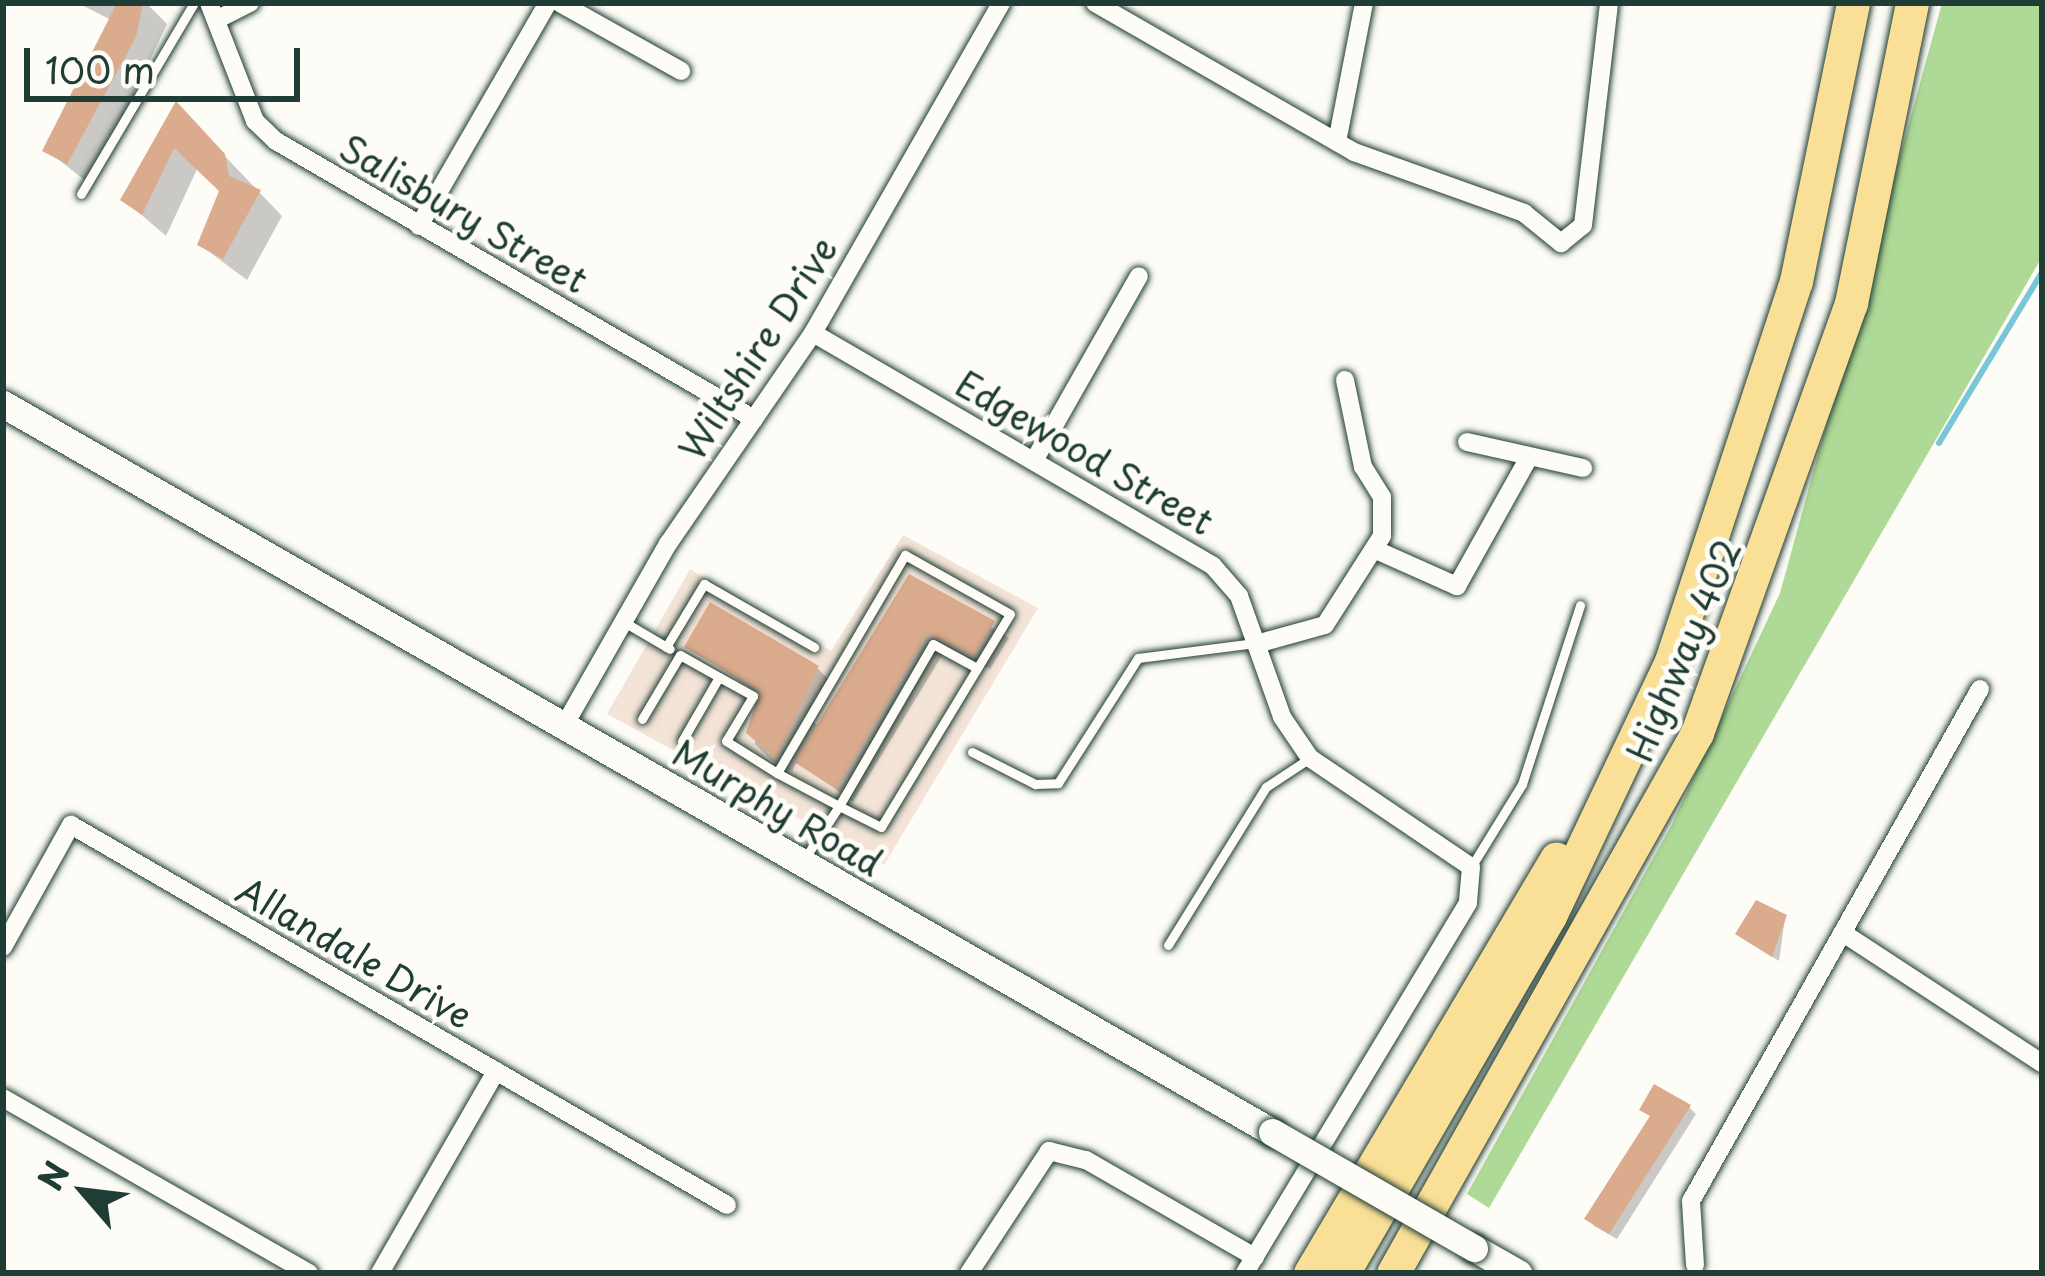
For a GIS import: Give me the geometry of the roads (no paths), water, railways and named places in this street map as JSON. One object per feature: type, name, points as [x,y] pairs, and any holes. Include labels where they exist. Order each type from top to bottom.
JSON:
[{"type":"highway","name":"Highway 402","points":[[1343,1273],[1640,736],[1774,363],[1853,3]]},
{"type":"highway","name":"Highway 402","points":[[1393,1273],[1697,734],[1851,303],[1912,3]]},
{"type":"highway","points":[[1310,1273],[1598,778],[1774,363]]},
{"type":"street","points":[[214,11],[250,3]]},
{"type":"street","points":[[418,226],[548,3]]},
{"type":"street","points":[[560,3],[681,71]]},
{"type":"street","name":"Wiltshire Drive","points":[[564,726],[624,622],[813,333],[1001,3]]},
{"type":"street","points":[[1095,3],[1337,142],[1524,213],[1552,240],[1576,240],[1609,3]]},
{"type":"street","points":[[1337,142],[1364,3]]},
{"type":"street","name":"Salisbury Street","points":[[214,11],[255,122],[418,226],[754,418]]},
{"type":"street","points":[[1035,459],[1138,276]]},
{"type":"street","name":"Edgewood Street","points":[[813,333],[1213,566],[1260,643],[1282,717],[1310,758],[1471,867]]},
{"type":"street","points":[[1260,643],[1325,625],[1376,550],[1385,516],[1346,380]]},
{"type":"street","name":"Murphy Road","points":[[3,404],[1517,1273]]},
{"type":"street","points":[[1467,442],[1583,468]]},
{"type":"street","points":[[1376,550],[1457,586],[1529,457]]},
{"type":"street","points":[[1695,1265],[1691,1201],[1980,689]]},
{"type":"street","name":"Allandale Drive","points":[[3,947],[71,825],[727,1205]]},
{"type":"street","points":[[969,1273],[1033,1166],[1059,1150],[1250,1265],[1468,903],[1471,867]]},
{"type":"street","points":[[1843,933],[2042,1064]]},
{"type":"street","points":[[380,1273],[496,1071]]},
{"type":"street","points":[[3,1098],[309,1273]]},
{"type":"lane","points":[[81,194],[194,3]]},
{"type":"lane","points":[[624,622],[753,696],[726,741],[778,773],[881,827],[1010,614],[905,555],[778,773]]},
{"type":"lane","points":[[666,647],[704,584],[814,647]]},
{"type":"lane","points":[[1471,867],[1522,784],[1580,605]]},
{"type":"lane","points":[[972,752],[1035,784],[1058,783],[1138,658],[1260,643]]},
{"type":"lane","points":[[802,862],[933,644],[977,668]]},
{"type":"lane","points":[[642,719],[680,655]]},
{"type":"lane","points":[[682,742],[719,677]]},
{"type":"lane","points":[[1168,945],[1266,787],[1310,758]]},
{"type":"waterway","points":[[1939,443],[2042,272]]}]
